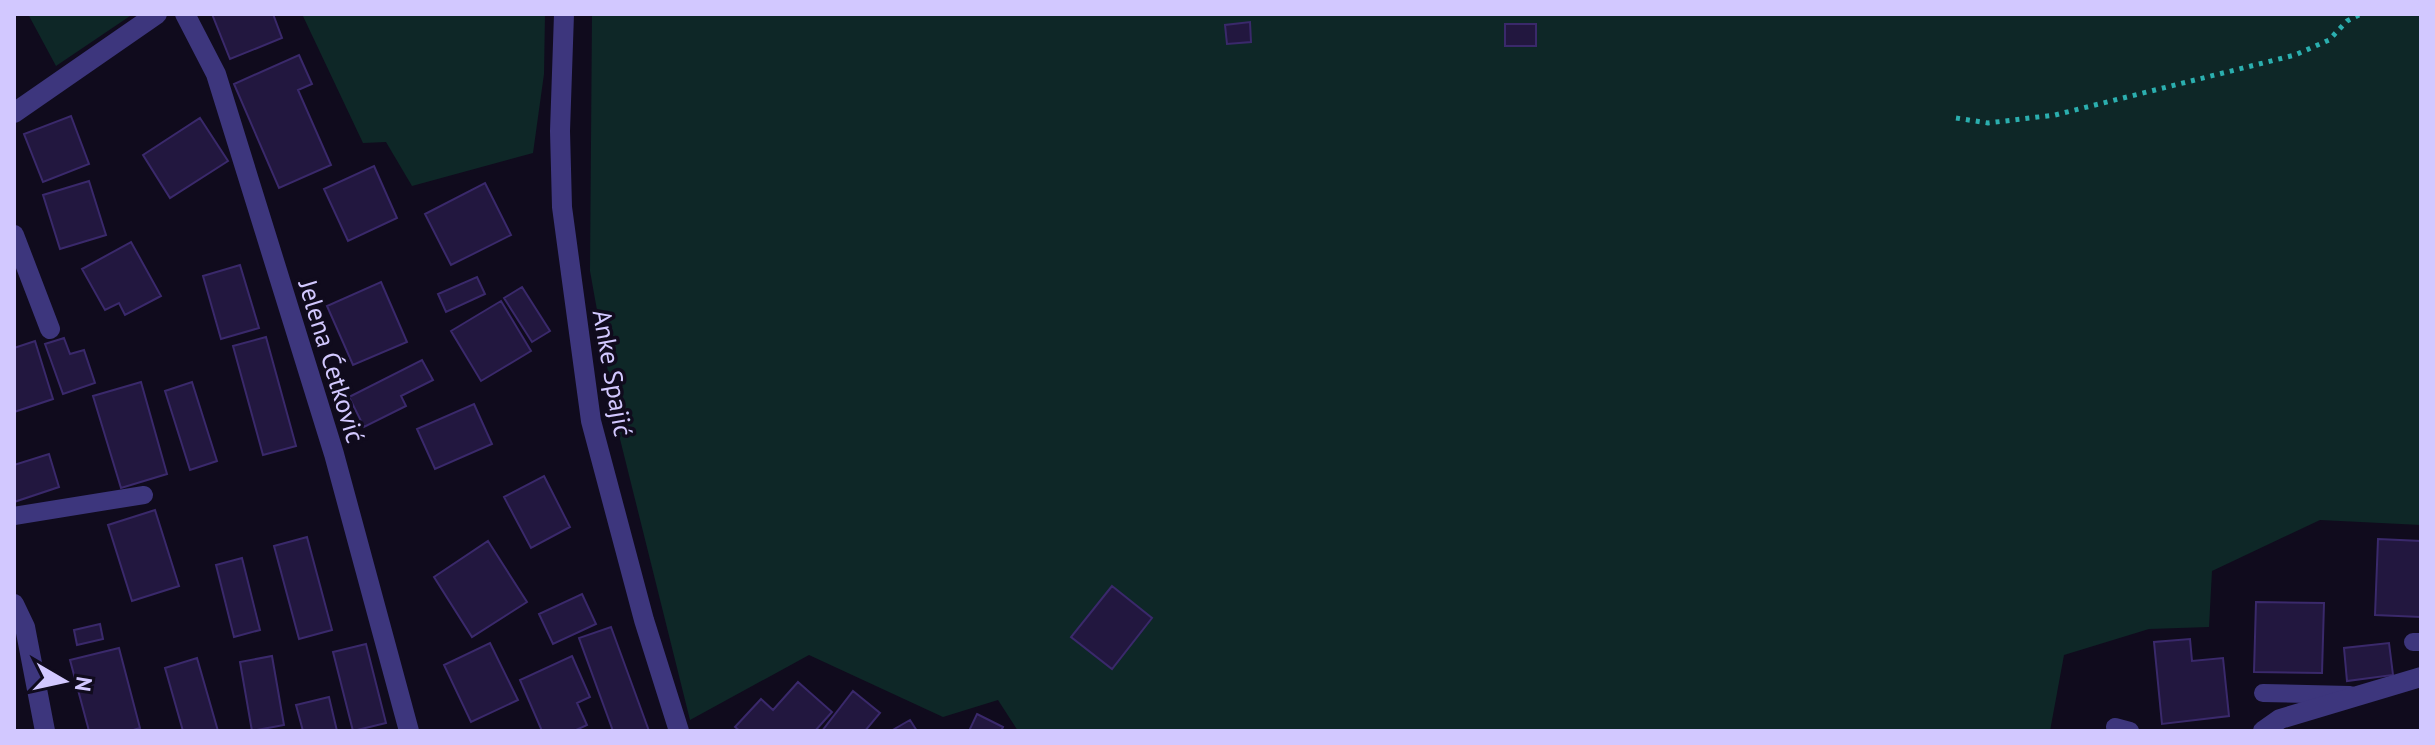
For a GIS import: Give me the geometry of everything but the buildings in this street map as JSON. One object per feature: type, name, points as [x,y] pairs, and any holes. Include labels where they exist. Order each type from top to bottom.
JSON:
[{"type":"street","points":[[14,113],[157,14]]},
{"type":"street","name":"Jelena Ćetković","points":[[185,14],[216,74],[334,454],[409,731]]},
{"type":"street","name":"Anke Spajić","points":[[564,14],[560,131],[562,207],[591,421],[644,620],[679,731]]},
{"type":"street","points":[[14,235],[50,329]]},
{"type":"street","points":[[14,604],[25,627],[45,731]]},
{"type":"street","points":[[2263,731],[2280,719],[2421,677]]},
{"type":"lane","points":[[14,516],[144,495]]},
{"type":"lane","points":[[2263,693],[2357,695]]},
{"type":"path","points":[[1956,118],[1988,123],[2055,115],[2295,55],[2329,40],[2347,21],[2361,14]]},
{"type":"green space","points":[[28,14],[133,14],[56,66]]},
{"type":"green space","points":[[302,14],[545,14],[544,74],[533,153],[412,186],[386,142],[363,143]]},
{"type":"green space","points":[[592,14],[2421,14],[2421,525],[2320,520],[2212,571],[2209,627],[2149,629],[2064,655],[2050,731],[1018,731],[998,700],[943,717],[809,655],[690,720],[620,439],[590,271]]}]
